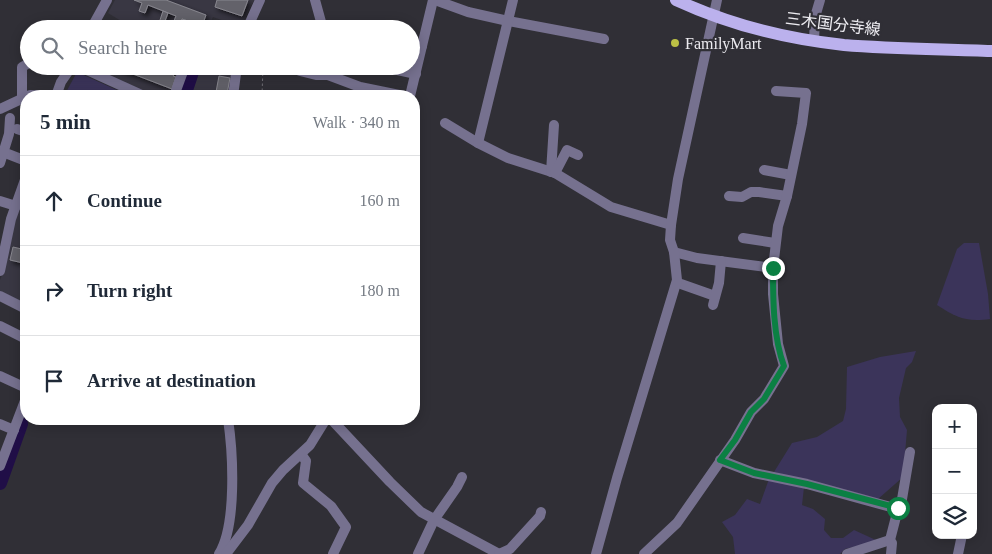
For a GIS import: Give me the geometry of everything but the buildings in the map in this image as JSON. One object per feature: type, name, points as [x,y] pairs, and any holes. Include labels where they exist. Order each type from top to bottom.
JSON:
[{"type":"main road","name":"三木国分寺線","points":[[676,0],[725,20],[814,41],[844,45],[992,52]]},
{"type":"street","points":[[96,20],[106,0]]},
{"type":"street","points":[[251,20],[260,0]]},
{"type":"street","points":[[316,0],[321,20]]},
{"type":"street","points":[[420,55],[434,0],[468,12],[604,40]]},
{"type":"street","points":[[478,143],[513,0]]},
{"type":"street","points":[[596,554],[677,280],[674,252],[670,240],[671,225],[678,179],[717,0]]},
{"type":"street","points":[[814,41],[815,17],[820,0]]},
{"type":"street","points":[[22,75],[22,90]]},
{"type":"street","points":[[57,90],[66,75]]},
{"type":"street","points":[[98,75],[131,90]]},
{"type":"street","points":[[176,90],[182,75]]},
{"type":"street","points":[[233,90],[236,75]]},
{"type":"street","points":[[328,75],[360,87],[375,90]]},
{"type":"street","points":[[412,90],[416,75]]},
{"type":"street","points":[[644,554],[677,523],[735,440],[751,412],[764,399],[784,366],[778,344],[773,294],[775,243],[802,124],[806,93],[776,91]]},
{"type":"street","points":[[0,109],[20,99]]},
{"type":"street","points":[[0,164],[9,134],[5,120],[11,104]]},
{"type":"street","points":[[445,123],[508,158],[553,172],[611,207],[671,225]]},
{"type":"street","points":[[553,172],[554,125]]},
{"type":"street","points":[[553,172],[567,150],[578,156]]},
{"type":"street","points":[[8,154],[20,159]]},
{"type":"street","points":[[764,170],[791,175]]},
{"type":"street","points":[[729,196],[742,197],[751,192],[759,192],[787,196]]},
{"type":"street","points":[[0,270],[3,245],[20,194]]},
{"type":"street","points":[[0,201],[16,206]]},
{"type":"street","points":[[743,238],[775,243]]},
{"type":"street","points":[[674,252],[697,258],[773,268]]},
{"type":"street","points":[[681,284],[714,300],[721,261]]},
{"type":"street","points":[[0,296],[20,307]]},
{"type":"street","points":[[0,326],[20,336]]},
{"type":"street","points":[[0,376],[20,385]]},
{"type":"street","points":[[0,466],[20,414]]},
{"type":"street","points":[[0,424],[14,430]]},
{"type":"street","points":[[219,554],[228,536],[230,518],[233,459],[229,425]]},
{"type":"street","points":[[226,554],[248,525],[272,483],[310,445],[322,425]]},
{"type":"street","points":[[337,425],[421,512],[499,554],[510,548],[540,516],[541,512]]},
{"type":"street","points":[[891,554],[892,543],[890,540],[898,508],[901,505],[910,452]]},
{"type":"street","points":[[301,454],[306,461],[303,483],[331,506],[346,527],[333,554]]},
{"type":"street","points":[[720,460],[754,473],[807,484],[898,508]]},
{"type":"street","points":[[418,554],[434,520],[462,477]]},
{"type":"street","points":[[958,554],[961,539]]},
{"type":"street","points":[[847,554],[890,540]]},
{"type":"path","points":[[262,90],[263,75]]},
{"type":"shaded area","points":[[115,0],[254,0],[244,20],[221,20],[213,17],[212,20],[120,20],[108,13]]},
{"type":"shaded area","points":[[75,75],[84,75],[117,90],[67,90]]},
{"type":"shaded area","points":[[178,75],[172,90],[139,90],[108,76]]},
{"type":"shaded area","points":[[193,75],[231,75],[229,90],[188,90]]},
{"type":"shaded area","points":[[20,203],[20,301],[0,291],[0,280],[12,227]]},
{"type":"shaded area","points":[[964,243],[979,243],[988,294],[990,319],[974,320],[962,318],[937,305],[957,249]]},
{"type":"shaded area","points":[[916,351],[912,362],[906,368],[899,398],[900,417],[907,430],[903,477],[878,499],[774,472],[792,443],[817,437],[843,421],[846,409],[847,367],[880,357]]},
{"type":"shaded area","points":[[769,479],[804,487],[802,505],[813,509],[825,519],[824,530],[831,538],[843,538],[854,530],[878,541],[845,549],[840,554],[735,554],[733,537],[722,522],[735,515],[747,499],[760,504]]},
{"type":"waterway","points":[[186,90],[191,75]]},
{"type":"waterway","points":[[0,483],[21,425]]},
{"type":"place","name":"FamilyMart","points":[[675,43]]},
{"type":"route","points":[[773,268],[773,294],[778,344],[784,366],[764,399],[751,412],[735,440],[720,460],[754,473],[783,478],[898,508]]}]
